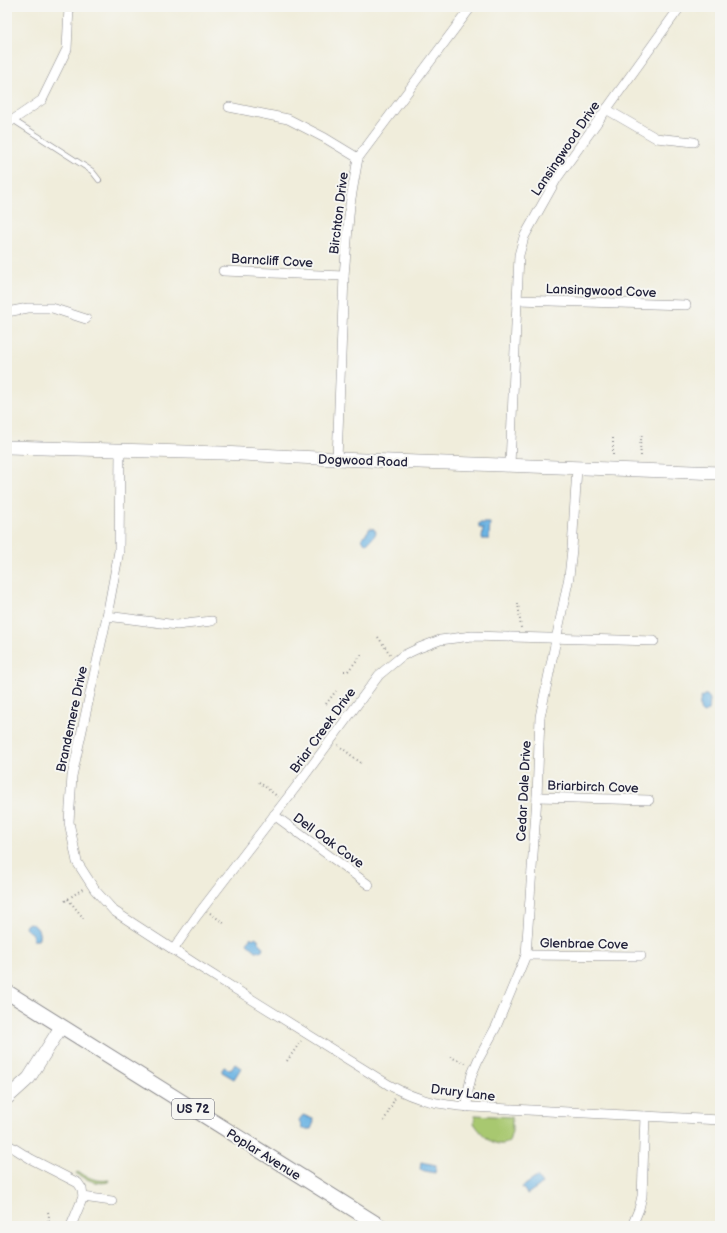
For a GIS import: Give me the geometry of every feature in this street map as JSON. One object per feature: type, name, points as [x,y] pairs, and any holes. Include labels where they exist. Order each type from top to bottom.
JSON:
[{"type":"main road","name":"Poplar Avenue","points":[[7,992],[380,1226]]},
{"type":"street","points":[[10,122],[42,100],[67,49],[69,7]]},
{"type":"street","name":"Lansingwood Drive","points":[[510,464],[516,300],[519,255],[524,237],[557,178],[680,7]]},
{"type":"street","name":"Birchton Drive","points":[[337,459],[344,276],[350,204],[358,158],[468,8]]},
{"type":"street","points":[[229,107],[288,119],[325,138],[358,158]]},
{"type":"street","points":[[606,110],[656,138],[694,142]]},
{"type":"street","name":"Barncliff Cove","points":[[223,271],[344,276]]},
{"type":"street","name":"Lansingwood Cove","points":[[516,300],[686,305]]},
{"type":"street","points":[[7,312],[28,308],[52,308],[86,318]]},
{"type":"street","name":"Dogwood Road","points":[[7,447],[222,453],[337,459],[510,464],[720,473]]},
{"type":"street","name":"Brandemere Drive","points":[[120,450],[119,551],[72,776],[69,822],[77,862],[95,890],[114,911],[173,950]]},
{"type":"street","name":"Cedar Dale Drive","points":[[467,1107],[468,1091],[472,1074],[496,1027],[526,955],[537,797],[540,717],[569,576],[577,468]]},
{"type":"street","points":[[106,616],[177,625],[212,621]]},
{"type":"street","name":"Briar Creek Drive","points":[[173,950],[196,917],[379,675],[402,656],[440,640],[472,636],[654,641]]},
{"type":"street","name":"Briarbirch Cove","points":[[537,797],[649,800]]},
{"type":"street","name":"Dell Oak Cove","points":[[274,815],[369,885]]},
{"type":"street","name":"Drury Lane","points":[[173,950],[394,1088],[426,1102],[467,1107],[720,1120]]},
{"type":"street","name":"Glenbrae Cove","points":[[526,955],[641,956]]},
{"type":"street","points":[[7,1098],[29,1078],[61,1027]]},
{"type":"street","points":[[632,1226],[639,1209],[642,1196],[645,1116]]},
{"type":"street","points":[[7,1144],[31,1159],[78,1183],[82,1189],[83,1197],[71,1226]]},
{"type":"street","points":[[83,1197],[112,1201]]},
{"type":"lane","points":[[10,122],[92,171],[100,180]]},
{"type":"path","points":[[640,456],[642,435]]},
{"type":"path","points":[[613,437],[613,454]]},
{"type":"path","points":[[518,603],[521,630]]},
{"type":"path","points":[[378,637],[391,656]]},
{"type":"path","points":[[344,671],[348,671],[362,654]]},
{"type":"path","points":[[326,704],[336,691]]},
{"type":"path","points":[[336,744],[361,763]]},
{"type":"path","points":[[259,782],[278,797]]},
{"type":"path","points":[[65,901],[85,887]]},
{"type":"path","points":[[68,899],[85,920]]},
{"type":"path","points":[[208,913],[225,924]]},
{"type":"path","points":[[287,1061],[302,1040]]},
{"type":"path","points":[[450,1057],[468,1064]]},
{"type":"path","points":[[384,1120],[395,1097]]},
{"type":"path","points":[[48,1212],[48,1226]]},
{"type":"green space","points":[[475,1115],[512,1117],[512,1131],[509,1142],[499,1144],[489,1140],[480,1132],[474,1123]]},
{"type":"green space","points":[[77,1172],[96,1180],[109,1180],[108,1182],[99,1183],[88,1180],[76,1174]]},
{"type":"water","points":[[479,523],[490,523],[489,539],[482,539],[483,528],[479,528]]},
{"type":"water","points":[[370,528],[374,529],[376,532],[367,544],[362,540],[363,536]]},
{"type":"water","points":[[704,695],[707,695],[710,699],[709,710],[705,713],[701,712],[700,705],[700,700]]},
{"type":"water","points":[[29,923],[38,929],[38,940],[33,940],[32,934],[25,928]]},
{"type":"water","points":[[251,937],[253,939],[255,937],[258,939],[263,947],[262,951],[256,951],[247,943]]},
{"type":"water","points":[[235,1064],[241,1068],[234,1079],[222,1072],[224,1067],[231,1070]]},
{"type":"water","points":[[303,1115],[313,1119],[314,1122],[311,1129],[302,1129],[299,1120]]},
{"type":"water","points":[[421,1162],[436,1165],[435,1173],[420,1170]]},
{"type":"water","points":[[537,1177],[542,1184],[527,1194],[522,1187]]}]
